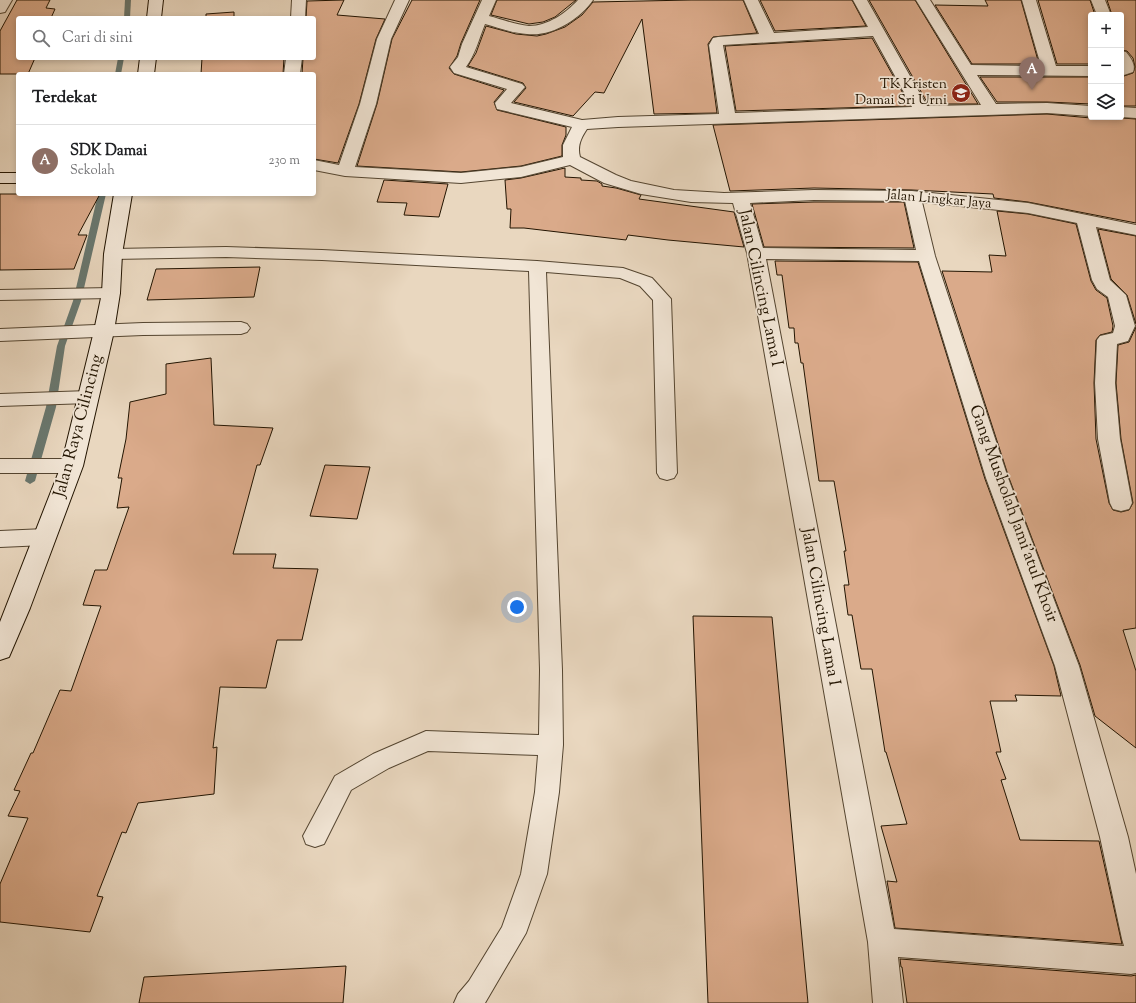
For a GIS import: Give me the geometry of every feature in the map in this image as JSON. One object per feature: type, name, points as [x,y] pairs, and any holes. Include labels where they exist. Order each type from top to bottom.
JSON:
[{"type":"street","points":[[154,16],[156,0]]},
{"type":"street","points":[[298,16],[299,0]]},
{"type":"street","points":[[345,171],[368,104],[384,39],[402,0]]},
{"type":"street","points":[[489,0],[469,44],[465,58],[458,68],[459,70],[463,73],[517,87],[503,103],[503,106],[582,125],[618,122],[922,111],[1047,108],[1088,110]]},
{"type":"street","points":[[481,19],[528,30],[546,28],[573,14],[586,0]]},
{"type":"street","points":[[751,0],[768,37]]},
{"type":"street","points":[[860,0],[922,111]]},
{"type":"street","points":[[923,0],[991,109]]},
{"type":"street","points":[[1029,0],[1050,70]]},
{"type":"street","points":[[1098,0],[1103,12]]},
{"type":"street","points":[[728,119],[716,43],[718,41],[877,31]]},
{"type":"street","points":[[146,72],[148,60]]},
{"type":"street","points":[[292,72],[294,60]]},
{"type":"street","points":[[1124,60],[1128,69],[1124,70]]},
{"type":"street","points":[[966,70],[1088,71]]},
{"type":"street","points":[[1124,112],[1136,113]]},
{"type":"street","points":[[316,165],[345,171],[461,178],[522,172],[572,160],[569,151],[574,138],[582,125]]},
{"type":"street","name":"Jalan Cilincing Lama I","points":[[572,160],[611,179],[645,190],[716,198],[740,198],[756,253],[882,942],[888,1003]]},
{"type":"street","points":[[0,178],[16,178]]},
{"type":"street","name":"Jalan Lingkar Jaya","points":[[740,198],[822,195],[912,196],[1028,208],[1136,230]]},
{"type":"street","name":"Jalan Raya Cilincing","points":[[0,650],[18,608],[72,466],[90,398],[112,293],[113,254],[123,196]]},
{"type":"street","name":"Gang Musholah Jami'atul Khoir","points":[[912,196],[926,256],[997,478],[1067,666],[1114,837],[1136,939]]},
{"type":"street","points":[[1085,220],[1101,280],[1104,285],[1117,295],[1125,326],[1121,337],[1107,340],[1105,383],[1108,438],[1121,503]]},
{"type":"street","points":[[756,253],[926,256]]},
{"type":"street","points":[[882,942],[1131,960],[1136,959]]},
{"type":"lane","points":[[113,254],[226,252],[537,266],[623,273],[646,282],[662,299],[667,472]]},
{"type":"lane","points":[[468,1003],[479,990],[513,933],[534,874],[547,792],[551,745],[551,670],[537,266]]},
{"type":"lane","points":[[0,295],[112,293]]},
{"type":"lane","points":[[0,335],[241,328]]},
{"type":"lane","points":[[0,400],[90,398]]},
{"type":"lane","points":[[0,466],[72,466]]},
{"type":"lane","points":[[0,539],[45,537]]},
{"type":"lane","points":[[315,836],[343,783],[381,761],[426,741],[551,745]]},
{"type":"building","points":[[17,0],[50,0],[46,8],[55,9],[52,16],[16,16],[16,60],[34,60],[29,72],[0,74],[0,31]]},
{"type":"building","points":[[344,0],[337,15],[385,19],[376,39],[359,104],[338,163],[316,159],[316,72],[302,72],[303,60],[316,60],[316,16],[306,16],[307,1]]},
{"type":"building","points":[[412,0],[480,0],[461,43],[457,56],[449,68],[454,74],[504,90],[494,102],[497,110],[566,127],[566,135],[562,145],[562,156],[521,166],[461,172],[357,166],[377,104],[392,39]]},
{"type":"building","points":[[497,0],[576,0],[555,17],[543,22],[529,24],[491,15]]},
{"type":"building","points":[[743,0],[757,33],[713,37],[708,44],[717,113],[654,114],[642,19],[604,93],[595,92],[573,116],[514,102],[526,88],[523,83],[468,66],[476,53],[486,26],[516,34],[537,36],[565,27],[582,15],[593,2]]},
{"type":"building","points":[[760,0],[852,0],[866,26],[775,31]]},
{"type":"building","points":[[869,0],[915,0],[978,104],[928,104]]},
{"type":"building","points":[[985,0],[1021,0],[1039,64],[972,64],[935,5],[988,6]]},
{"type":"building","points":[[1038,0],[1090,0],[1094,12],[1088,12],[1088,64],[1057,64]]},
{"type":"building","points":[[1107,0],[1136,0],[1136,106],[1124,106],[1124,76],[1133,73],[1135,67],[1133,58],[1127,51],[1124,50],[1124,12],[1111,12]]},
{"type":"building","points":[[234,12],[234,16],[206,16],[206,14]]},
{"type":"building","points":[[872,38],[910,106],[736,111],[725,46]]},
{"type":"building","points":[[202,60],[284,60],[283,72],[201,72]]},
{"type":"building","points":[[980,77],[1088,77],[1088,104],[997,102]]},
{"type":"building","points":[[1047,114],[1088,118],[1088,120],[1136,119],[1136,223],[1028,202],[994,198],[993,194],[912,190],[814,188],[730,191],[713,125]]},
{"type":"building","points":[[565,168],[565,177],[597,181],[602,184],[602,186],[641,195],[639,199],[734,212],[744,247],[628,235],[626,240],[524,228],[510,228],[511,209],[507,209],[505,180]]},
{"type":"building","points":[[384,180],[448,184],[439,217],[404,215],[407,203],[377,202]]},
{"type":"building","points":[[0,194],[16,194],[16,196],[99,196],[78,235],[87,235],[74,269],[0,270]]},
{"type":"building","points":[[904,202],[914,248],[764,247],[752,204]]},
{"type":"building","points":[[997,211],[1028,214],[1076,224],[1091,281],[1096,290],[1107,298],[1113,326],[1112,332],[1100,335],[1096,340],[1094,383],[1096,439],[1109,503],[1113,510],[1121,512],[1129,510],[1133,503],[1121,439],[1116,383],[1118,345],[1129,342],[1136,327],[1136,628],[1123,630],[1136,671],[1136,748],[1095,716],[1080,665],[1009,478],[942,271],[992,272],[989,255],[1006,256]]},
{"type":"building","points":[[1098,229],[1136,236],[1136,324],[1127,295],[1111,279]]},
{"type":"building","points":[[775,261],[918,262],[985,479],[1054,666],[1061,696],[1015,695],[1017,701],[990,701],[1001,752],[996,752],[1006,779],[1001,780],[1020,840],[1099,841],[1122,944],[895,928],[887,881],[897,882],[881,826],[907,824],[885,752],[872,669],[861,669],[852,615],[848,615],[844,585],[849,585],[844,551],[846,551],[834,481],[819,481],[803,363],[801,363],[798,343],[795,343],[794,328],[789,328],[782,275],[777,275]]},
{"type":"building","points":[[260,267],[254,297],[147,300],[156,269]]},
{"type":"building","points":[[211,358],[214,425],[273,428],[260,465],[257,465],[233,554],[276,554],[273,568],[318,569],[302,640],[277,640],[266,688],[220,687],[213,748],[217,747],[214,794],[138,803],[126,833],[122,832],[97,896],[103,897],[90,932],[0,922],[0,884],[28,818],[8,816],[20,791],[14,790],[31,753],[33,753],[60,690],[71,691],[101,606],[83,605],[95,570],[107,570],[129,507],[117,508],[122,478],[118,478],[126,439],[130,402],[166,394],[166,364]]},
{"type":"building","points":[[325,465],[370,467],[357,519],[310,516]]},
{"type":"building","points":[[693,616],[772,617],[808,1003],[708,1003]]},
{"type":"building","points":[[900,959],[1131,976],[1136,975],[1136,1003],[907,1003]]},
{"type":"building","points":[[346,966],[343,1003],[139,1003],[144,977]]},
{"type":"waterway","points":[[127,16],[128,0]]},
{"type":"waterway","points":[[118,72],[121,60]]},
{"type":"waterway","points":[[30,481],[51,407],[61,346],[77,301],[102,196]]},
{"type":"place","name":"SDK Damai","points":[[1032,90]]},
{"type":"place","name":"TK Kristen Damai Sri Urni","points":[[961,93]]}]
